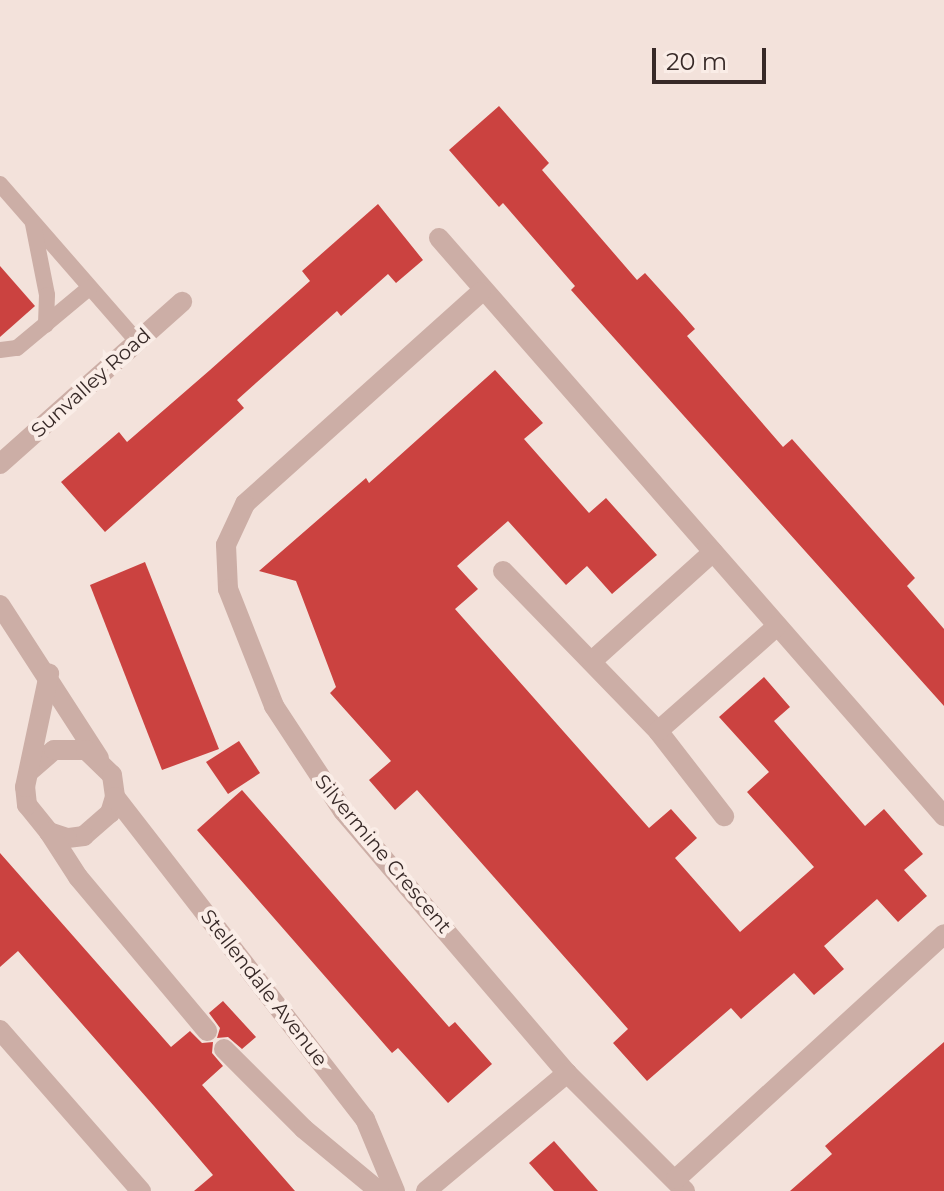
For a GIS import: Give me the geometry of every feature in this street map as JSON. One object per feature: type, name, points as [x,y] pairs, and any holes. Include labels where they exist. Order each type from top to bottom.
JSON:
[{"type":"street","points":[[439,238],[481,292],[944,816]]},
{"type":"street","name":"Silvermine Crescent","points":[[481,292],[245,504],[232,523],[225,568],[274,706],[308,764],[567,1073],[680,1185],[944,934]]},
{"type":"street","name":"Sunvalley Road","points":[[0,464],[182,302]]},
{"type":"street","points":[[592,661],[713,552]]},
{"type":"street","points":[[503,571],[658,731],[724,816]]},
{"type":"street","points":[[0,605],[49,674],[112,775],[115,797],[110,813],[84,836],[49,832]]},
{"type":"street","points":[[658,731],[777,626]]},
{"type":"street","points":[[49,674],[27,805],[78,877],[207,1031]]},
{"type":"street","points":[[31,770],[54,750],[70,747],[99,758]]},
{"type":"street","name":"Stellendale Avenue","points":[[115,797],[365,1119],[395,1191]]},
{"type":"street","points":[[0,1030],[141,1191]]},
{"type":"street","points":[[224,1049],[304,1129],[379,1191]]},
{"type":"street","points":[[426,1191],[567,1073]]},
{"type":"lane","points":[[0,184],[138,342]]},
{"type":"lane","points":[[33,223],[47,295],[46,325]]},
{"type":"lane","points":[[0,350],[17,348],[89,288]]},
{"type":"building","points":[[499,106],[549,163],[542,170],[637,280],[645,273],[682,314],[695,329],[687,336],[783,447],[792,439],[915,578],[907,586],[944,629],[944,706],[571,290],[575,286],[503,203],[499,207],[449,150]]},
{"type":"building","points":[[378,204],[423,260],[396,283],[388,274],[341,316],[337,311],[237,400],[244,408],[105,532],[61,482],[119,432],[127,442],[210,370],[310,281],[302,271]]},
{"type":"building","points":[[0,266],[35,306],[0,337]]},
{"type":"building","points":[[495,370],[543,423],[524,439],[589,513],[606,498],[657,555],[612,594],[587,566],[566,585],[508,521],[457,566],[478,589],[455,609],[649,828],[671,809],[697,838],[675,858],[740,932],[814,867],[747,792],[769,772],[719,717],[764,677],[790,707],[774,721],[865,826],[884,809],[923,854],[904,870],[927,896],[898,922],[877,899],[824,946],[844,969],[814,995],[794,973],[741,1019],[731,1008],[647,1081],[613,1043],[628,1029],[417,790],[395,810],[369,780],[391,761],[330,693],[336,687],[296,581],[259,571],[366,478],[369,483]]},
{"type":"building","points":[[145,562],[219,749],[162,770],[90,585]]},
{"type":"building","points":[[239,741],[260,773],[228,794],[206,762]]},
{"type":"building","points":[[242,790],[449,1027],[455,1022],[492,1064],[448,1103],[398,1048],[392,1053],[197,830]]},
{"type":"building","points":[[0,853],[171,1047],[190,1031],[202,1043],[213,1042],[212,1053],[223,1066],[202,1085],[295,1191],[194,1191],[213,1175],[154,1106],[18,951],[0,967]]},
{"type":"building","points":[[223,1001],[256,1037],[242,1049],[228,1037],[217,1038],[220,1028],[209,1013]]},
{"type":"building","points":[[944,1042],[944,1191],[790,1191],[832,1154],[825,1146]]},
{"type":"building","points":[[554,1141],[598,1191],[554,1191],[529,1163]]}]
